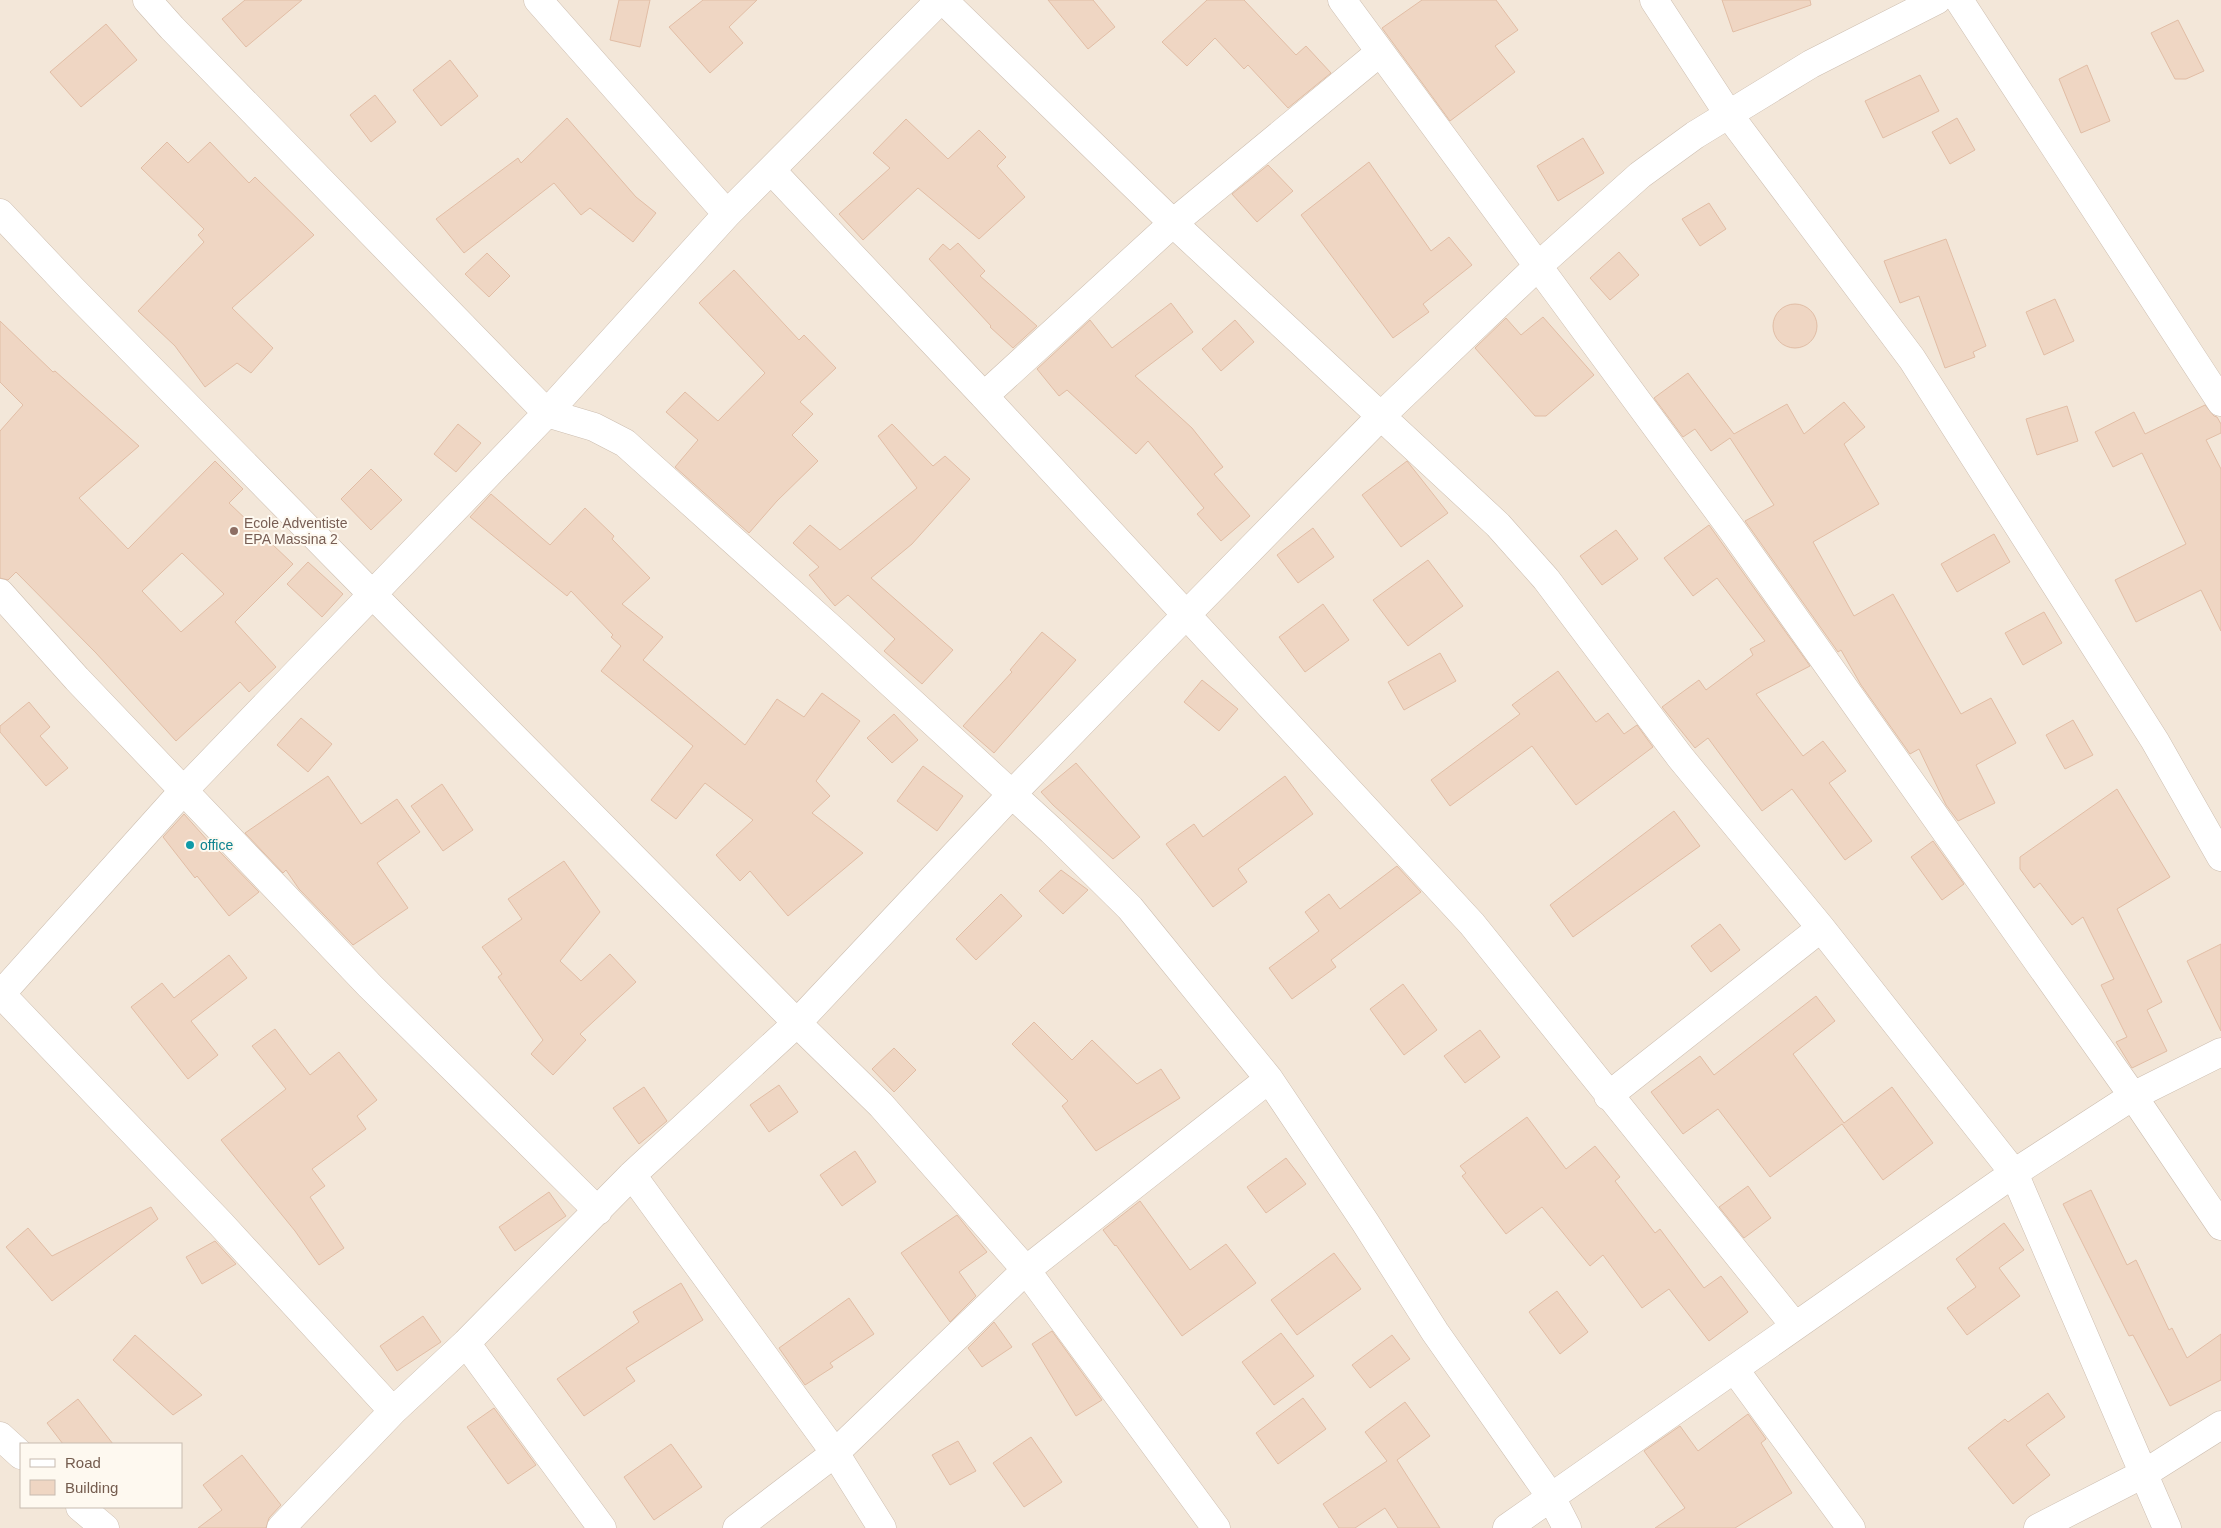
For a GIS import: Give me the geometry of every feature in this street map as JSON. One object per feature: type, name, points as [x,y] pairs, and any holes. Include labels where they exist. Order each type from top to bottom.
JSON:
[{"type":"street","points":[[147,0],[547,413],[594,427],[625,443],[1012,794],[1130,908],[1270,1079],[1435,1332],[1551,1497],[1567,1528]]},
{"type":"street","points":[[538,0],[727,214]]},
{"type":"street","points":[[393,1411],[221,1224],[2,999],[184,790],[547,413],[727,214],[942,0],[1173,223],[1498,524],[1546,579],[1680,758],[1821,928],[2014,1173],[2168,1528]]},
{"type":"street","points":[[1342,0],[1379,53],[1733,531],[2133,1096],[2221,1226]]},
{"type":"street","points":[[1654,0],[1729,115],[1912,359],[2155,741],[2221,857]]},
{"type":"street","points":[[281,1528],[393,1411],[466,1343],[632,1175],[797,1024],[1012,794],[1186,615],[1382,415],[1537,267],[1640,175],[1696,135],[1811,64],[1937,0]]},
{"type":"street","points":[[1958,0],[2221,402]]},
{"type":"street","points":[[984,396],[1173,223],[1379,53]]},
{"type":"street","points":[[772,171],[984,396],[1472,924],[1608,1096],[1796,1326]]},
{"type":"street","points":[[0,213],[72,289],[372,594],[797,1024],[881,1105],[1026,1270],[1216,1528]]},
{"type":"street","points":[[0,593],[77,678],[370,986],[598,1211]]},
{"type":"street","points":[[1608,1096],[1821,928]]},
{"type":"street","points":[[1507,1528],[2014,1173],[2133,1096],[2221,1052]]},
{"type":"street","points":[[737,1528],[835,1453],[1026,1270],[1270,1079]]},
{"type":"street","points":[[632,1175],[835,1453],[882,1528]]},
{"type":"street","points":[[466,1343],[602,1528]]},
{"type":"street","points":[[1735,1370],[1851,1528]]},
{"type":"street","points":[[2038,1528],[2145,1473],[2221,1425]]},
{"type":"street","points":[[0,1436],[20,1454]]},
{"type":"street","points":[[81,1508],[105,1528]]},
{"type":"shaded area","points":[[0,0],[2221,0],[2221,1528],[0,1528]]},
{"type":"building","points":[[245,0],[302,0],[246,47],[222,19]]},
{"type":"building","points":[[619,0],[650,0],[640,47],[610,40]]},
{"type":"building","points":[[703,0],[757,0],[729,27],[743,43],[710,73],[669,27]]},
{"type":"building","points":[[1048,0],[1093,0],[1115,27],[1088,49]]},
{"type":"building","points":[[1207,0],[1244,0],[1296,55],[1306,46],[1331,73],[1288,108],[1248,65],[1244,69],[1215,38],[1187,66],[1162,42]]},
{"type":"building","points":[[1422,0],[1496,0],[1518,30],[1495,46],[1515,72],[1450,121],[1382,28]]},
{"type":"building","points":[[1722,0],[1810,0],[1811,5],[1733,32]]},
{"type":"building","points":[[2178,20],[2204,71],[2186,79],[2175,79],[2151,33]]},
{"type":"building","points":[[106,24],[137,60],[81,107],[50,72]]},
{"type":"building","points":[[450,60],[478,96],[441,126],[413,90]]},
{"type":"building","points":[[2087,65],[2110,121],[2081,133],[2059,79]]},
{"type":"building","points":[[1920,75],[1939,111],[1883,138],[1865,101]]},
{"type":"building","points":[[375,95],[396,122],[371,142],[350,115]]},
{"type":"building","points":[[567,118],[636,197],[656,213],[633,242],[590,208],[581,215],[554,183],[464,253],[436,219],[518,158],[521,163]]},
{"type":"building","points":[[1957,118],[1975,150],[1950,164],[1932,132]]},
{"type":"building","points":[[906,119],[948,159],[979,130],[1006,157],[997,166],[1025,197],[979,239],[918,188],[863,240],[839,214],[890,168],[873,153]]},
{"type":"building","points":[[1583,138],[1604,173],[1558,201],[1537,166]]},
{"type":"building","points":[[167,142],[188,163],[210,142],[249,183],[255,177],[314,235],[232,308],[273,348],[251,373],[237,363],[205,387],[175,346],[138,311],[204,242],[198,235],[204,229],[141,168]]},
{"type":"building","points":[[1369,162],[1431,251],[1449,237],[1472,265],[1423,304],[1429,312],[1393,338],[1301,215]]},
{"type":"building","points":[[1268,165],[1293,191],[1257,222],[1232,194]]},
{"type":"building","points":[[1709,203],[1726,229],[1700,246],[1682,219]]},
{"type":"building","points":[[1946,239],[1986,346],[1973,352],[1975,357],[1945,368],[1919,296],[1900,303],[1884,261]]},
{"type":"building","points":[[958,243],[985,271],[980,276],[1037,326],[1013,348],[990,327],[929,259],[943,244],[950,250]]},
{"type":"building","points":[[1619,252],[1639,275],[1610,300],[1590,278]]},
{"type":"building","points":[[487,253],[510,276],[489,297],[465,274]]},
{"type":"building","points":[[734,270],[799,340],[804,335],[836,368],[800,402],[813,414],[792,435],[818,461],[777,501],[749,533],[675,467],[698,440],[666,412],[685,392],[718,421],[765,373],[699,303]]},
{"type":"building","points":[[2055,299],[2074,341],[2044,355],[2026,312]]},
{"type":"building","points":[[1171,303],[1193,332],[1135,376],[1192,428],[1223,467],[1214,474],[1250,516],[1221,541],[1197,514],[1204,508],[1148,441],[1136,454],[1067,390],[1059,396],[1037,369],[1090,320],[1112,348]]},
{"type":"building","points":[[1795,304],[1807,308],[1813,314],[1817,326],[1813,338],[1807,344],[1795,348],[1783,344],[1777,338],[1773,326],[1777,314],[1783,308]]},
{"type":"building","points":[[1543,317],[1594,375],[1546,416],[1535,416],[1475,348],[1506,318],[1521,335]]},
{"type":"building","points":[[1235,320],[1254,342],[1221,371],[1202,349]]},
{"type":"building","points":[[0,321],[53,372],[55,371],[139,446],[79,498],[128,549],[215,461],[243,489],[229,503],[293,564],[235,622],[276,667],[249,692],[240,682],[176,741],[96,653],[16,572],[8,580],[0,578],[0,431],[23,405],[0,382]],"holes":[[[182,553],[224,594],[181,632],[142,591]]]},
{"type":"building","points":[[1688,373],[1734,434],[1787,404],[1804,434],[1844,402],[1865,427],[1844,444],[1879,504],[1813,542],[1854,616],[1893,594],[1961,714],[1991,698],[2016,743],[1976,765],[1995,803],[1958,821],[1946,805],[1919,749],[1910,754],[1861,685],[1841,650],[1838,652],[1745,521],[1774,505],[1730,438],[1711,451],[1695,429],[1683,437],[1654,398]]},
{"type":"building","points":[[2205,405],[2221,424],[2221,433],[2206,440],[2221,469],[2221,631],[2201,590],[2136,622],[2115,580],[2186,544],[2142,453],[2113,467],[2095,432],[2134,412],[2145,434]]},
{"type":"building","points":[[2067,406],[2078,441],[2037,455],[2026,419]]},
{"type":"building","points":[[458,424],[481,443],[456,472],[434,454]]},
{"type":"building","points":[[892,424],[933,466],[945,456],[970,479],[912,544],[871,578],[953,650],[922,684],[884,651],[895,639],[848,595],[835,606],[809,575],[819,567],[793,543],[810,525],[840,550],[917,488],[878,436]]},
{"type":"building","points":[[1407,461],[1448,513],[1401,547],[1362,495]]},
{"type":"building","points":[[371,469],[402,500],[371,530],[341,499]]},
{"type":"building","points":[[491,494],[550,545],[585,508],[614,536],[612,539],[650,578],[622,604],[663,637],[643,660],[745,745],[777,699],[804,717],[822,693],[860,721],[816,781],[830,796],[812,813],[863,853],[788,916],[750,871],[740,881],[716,855],[753,820],[705,783],[676,819],[651,800],[693,746],[601,671],[621,646],[571,591],[567,596],[470,517]]},
{"type":"building","points":[[1709,525],[1810,666],[1756,694],[1803,756],[1823,741],[1846,771],[1829,783],[1872,841],[1845,860],[1792,789],[1762,811],[1708,738],[1695,748],[1662,707],[1699,680],[1706,690],[1753,655],[1750,649],[1765,641],[1717,578],[1693,596],[1664,558]]},
{"type":"building","points":[[1313,528],[1334,557],[1298,583],[1277,555]]},
{"type":"building","points":[[1616,530],[1638,559],[1602,585],[1580,556]]},
{"type":"building","points":[[1994,534],[2010,562],[1957,592],[1941,564]]},
{"type":"building","points":[[1428,560],[1463,606],[1408,646],[1373,600]]},
{"type":"building","points":[[308,562],[343,594],[322,617],[287,584]]},
{"type":"building","points":[[1323,604],[1349,640],[1305,672],[1279,637]]},
{"type":"building","points":[[2044,612],[2062,643],[2023,665],[2005,633]]},
{"type":"building","points":[[1042,632],[1076,660],[994,753],[963,726],[1012,672],[1010,670]]},
{"type":"building","points":[[1440,653],[1456,681],[1404,710],[1388,682]]},
{"type":"building","points":[[1558,671],[1596,722],[1608,713],[1624,734],[1637,725],[1653,747],[1576,805],[1532,746],[1450,806],[1431,780],[1520,714],[1512,705]]},
{"type":"building","points":[[1202,680],[1238,709],[1219,731],[1184,702]]},
{"type":"building","points":[[29,702],[50,727],[40,736],[68,768],[46,786],[0,732],[0,726]]},
{"type":"building","points":[[894,714],[918,740],[892,763],[867,738]]},
{"type":"building","points":[[301,718],[332,744],[308,772],[277,745]]},
{"type":"building","points":[[2073,720],[2093,755],[2065,769],[2046,735]]},
{"type":"building","points":[[1076,763],[1140,837],[1113,859],[1041,792]]},
{"type":"building","points":[[923,766],[963,796],[937,831],[897,801]]},
{"type":"building","points":[[328,776],[361,824],[397,799],[420,832],[377,863],[408,908],[353,945],[299,889],[286,870],[283,873],[245,833]]},
{"type":"building","points":[[1285,776],[1313,814],[1238,869],[1247,882],[1213,907],[1166,844],[1194,824],[1203,837]]},
{"type":"building","points":[[442,784],[473,830],[443,851],[411,806]]},
{"type":"building","points":[[2117,789],[2170,877],[2117,909],[2162,1002],[2147,1010],[2167,1051],[2132,1068],[2116,1042],[2127,1037],[2101,985],[2114,979],[2083,917],[2072,925],[2040,883],[2034,888],[2020,869],[2020,857]]},
{"type":"building","points":[[1674,811],[1700,846],[1573,937],[1550,905]]},
{"type":"building","points":[[184,814],[218,852],[259,892],[229,916],[197,876],[195,878],[163,837]]},
{"type":"building","points":[[1933,841],[1964,884],[1942,900],[1911,857]]},
{"type":"building","points":[[564,861],[600,912],[560,961],[581,981],[610,954],[636,982],[580,1034],[586,1040],[553,1075],[531,1054],[543,1040],[498,977],[502,974],[482,947],[522,919],[508,899]]},
{"type":"building","points":[[1397,866],[1421,892],[1331,960],[1336,967],[1292,999],[1269,968],[1319,931],[1305,912],[1329,894],[1340,909]]},
{"type":"building","points":[[1061,870],[1088,890],[1063,914],[1039,891]]},
{"type":"building","points":[[1001,894],[1022,916],[976,960],[956,939]]},
{"type":"building","points":[[1720,924],[1740,950],[1711,972],[1691,946]]},
{"type":"building","points":[[2221,944],[2221,1031],[2187,961]]},
{"type":"building","points":[[229,955],[247,978],[191,1021],[218,1055],[188,1079],[131,1007],[162,983],[174,998]]},
{"type":"building","points":[[1403,984],[1437,1030],[1404,1055],[1370,1009]]},
{"type":"building","points":[[1816,996],[1835,1021],[1793,1054],[1844,1123],[1892,1087],[1933,1143],[1883,1180],[1842,1124],[1770,1177],[1718,1109],[1683,1134],[1651,1092],[1700,1056],[1714,1075]]},
{"type":"building","points":[[1034,1022],[1072,1060],[1092,1040],[1137,1084],[1161,1069],[1180,1098],[1096,1151],[1062,1106],[1068,1101],[1012,1044]]},
{"type":"building","points":[[275,1029],[310,1075],[339,1052],[377,1100],[357,1116],[366,1129],[312,1169],[325,1186],[310,1197],[344,1248],[319,1265],[295,1231],[221,1140],[286,1089],[252,1046]]},
{"type":"building","points":[[1480,1030],[1500,1057],[1465,1083],[1444,1056]]},
{"type":"building","points":[[894,1048],[916,1070],[894,1092],[872,1069]]},
{"type":"building","points":[[779,1085],[798,1112],[769,1132],[750,1105]]},
{"type":"building","points":[[644,1087],[667,1121],[639,1144],[613,1108]]},
{"type":"building","points":[[1527,1117],[1566,1169],[1595,1146],[1620,1177],[1615,1181],[1655,1233],[1660,1229],[1704,1288],[1721,1276],[1748,1312],[1709,1341],[1669,1289],[1642,1308],[1603,1255],[1590,1266],[1542,1207],[1506,1234],[1462,1176],[1466,1173],[1460,1166]]},
{"type":"building","points":[[855,1151],[876,1182],[842,1206],[820,1175]]},
{"type":"building","points":[[1286,1158],[1306,1184],[1266,1213],[1247,1187]]},
{"type":"building","points":[[1748,1186],[1771,1218],[1744,1238],[1719,1207]]},
{"type":"building","points":[[2091,1190],[2127,1265],[2136,1260],[2169,1330],[2172,1328],[2187,1358],[2221,1334],[2221,1380],[2170,1406],[2133,1335],[2129,1336],[2063,1204]]},
{"type":"building","points":[[549,1192],[566,1216],[515,1251],[499,1227]]},
{"type":"building","points":[[1140,1201],[1190,1270],[1226,1244],[1256,1283],[1182,1336],[1103,1230]]},
{"type":"building","points":[[151,1207],[158,1219],[52,1301],[6,1247],[28,1228],[52,1256]]},
{"type":"building","points":[[957,1215],[987,1252],[959,1272],[976,1296],[950,1322],[901,1253]]},
{"type":"building","points":[[2004,1223],[2024,1250],[1999,1268],[2020,1296],[1967,1335],[1947,1308],[1976,1287],[1956,1259]]},
{"type":"building","points":[[215,1241],[236,1264],[202,1284],[186,1257]]},
{"type":"building","points":[[1334,1253],[1361,1289],[1297,1335],[1271,1300]]},
{"type":"building","points":[[681,1283],[703,1320],[626,1368],[635,1381],[584,1416],[557,1379],[639,1322],[633,1312]]},
{"type":"building","points":[[1557,1291],[1588,1332],[1560,1354],[1529,1312]]},
{"type":"building","points":[[849,1298],[874,1334],[830,1363],[833,1367],[805,1385],[779,1348]]},
{"type":"building","points":[[423,1316],[441,1342],[397,1371],[380,1346]]},
{"type":"building","points":[[994,1322],[1012,1347],[982,1367],[968,1348]]},
{"type":"building","points":[[1052,1331],[1102,1400],[1076,1416],[1032,1344]]},
{"type":"building","points":[[1281,1333],[1314,1376],[1274,1405],[1242,1362]]},
{"type":"building","points":[[135,1335],[202,1395],[173,1415],[113,1360]]},
{"type":"building","points":[[1392,1335],[1410,1359],[1370,1388],[1352,1365]]},
{"type":"building","points":[[2048,1393],[2065,1417],[2026,1445],[2050,1475],[2013,1504],[1968,1448],[2005,1419],[2008,1422]]},
{"type":"building","points":[[1303,1398],[1326,1429],[1278,1464],[1256,1433]]},
{"type":"building","points":[[78,1399],[112,1443],[62,1443],[47,1423]]},
{"type":"building","points":[[1405,1402],[1430,1436],[1397,1460],[1440,1528],[1398,1528],[1385,1508],[1355,1528],[1339,1528],[1323,1504],[1387,1461],[1365,1432]]},
{"type":"building","points":[[494,1408],[536,1465],[508,1484],[467,1427]]},
{"type":"building","points":[[1748,1414],[1766,1439],[1761,1443],[1792,1493],[1735,1528],[1655,1528],[1685,1508],[1644,1451],[1680,1426],[1698,1451]]},
{"type":"building","points":[[1031,1437],[1062,1482],[1024,1507],[993,1463]]},
{"type":"building","points":[[958,1441],[976,1471],[950,1485],[932,1455]]},
{"type":"building","points":[[671,1444],[702,1487],[654,1520],[624,1477]]},
{"type":"building","points":[[242,1455],[281,1505],[269,1518],[266,1528],[198,1528],[222,1510],[203,1485]]},
{"type":"place","name":"Ecole Adventiste EPA Massina 2","points":[[234,531]]},
{"type":"place","name":"office","points":[[190,845]]}]
